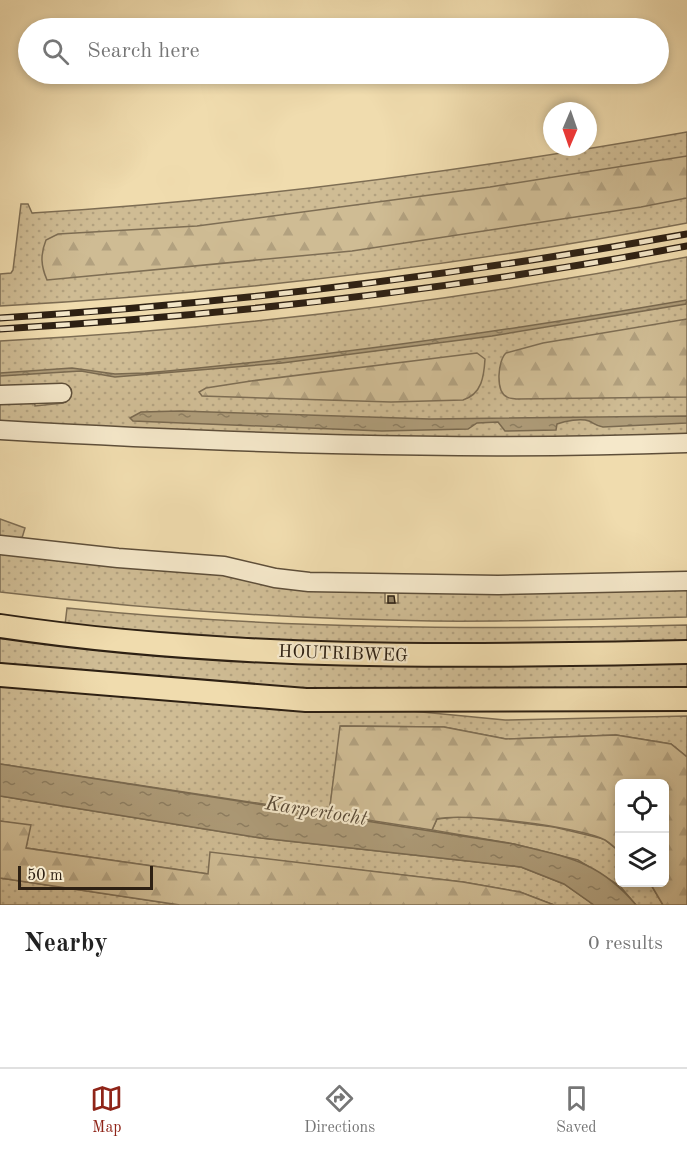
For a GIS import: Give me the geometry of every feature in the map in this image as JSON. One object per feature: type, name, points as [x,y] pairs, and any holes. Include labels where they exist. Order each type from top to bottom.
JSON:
[{"type":"main road","name":"HOUTRIBWEG","points":[[0,626],[125,641],[317,654],[431,656],[687,652]]},
{"type":"main road","points":[[0,675],[306,700],[687,699]]},
{"type":"lane","points":[[0,395],[62,393]]},
{"type":"lane","points":[[0,430],[226,442],[415,447],[504,448],[687,443]]},
{"type":"lane","points":[[0,545],[118,558],[225,566],[275,578],[309,582],[498,585],[687,581]]},
{"type":"green space","points":[[687,132],[687,223],[517,252],[345,276],[173,294],[0,306],[0,274],[11,273],[13,270],[21,204],[28,204],[32,213],[279,192],[543,156],[597,156],[597,147]]},
{"type":"green space","points":[[687,156],[687,198],[641,207],[352,251],[47,280],[42,265],[46,240],[58,234],[197,226],[490,187]]},
{"type":"green space","points":[[687,257],[687,439],[505,443],[0,426],[0,399],[34,397],[35,406],[63,403],[61,388],[0,392],[0,341],[173,329],[345,311],[516,287]]},
{"type":"green space","points":[[687,319],[687,397],[516,399],[507,397],[501,389],[499,375],[501,362],[506,353],[543,343]]},
{"type":"green space","points":[[477,353],[485,359],[483,378],[478,389],[463,400],[391,402],[202,396],[199,392],[206,388],[251,381]]},
{"type":"green space","points":[[0,519],[25,528],[22,538],[16,543],[0,541]]},
{"type":"green space","points":[[0,552],[61,561],[77,559],[385,589],[385,603],[398,603],[398,589],[687,588],[687,617],[496,621],[378,620],[215,612],[107,603],[0,592]]},
{"type":"green space","points":[[67,608],[300,624],[454,627],[687,625],[687,641],[498,645],[318,643],[65,625]]},
{"type":"green space","points":[[0,636],[687,663],[687,688],[311,689],[0,664]]},
{"type":"green space","points":[[0,686],[342,712],[401,710],[505,720],[687,716],[687,757],[671,744],[616,735],[506,739],[444,727],[341,726],[329,814],[0,764]]},
{"type":"green space","points":[[340,726],[444,727],[506,739],[616,735],[671,744],[687,757],[687,905],[663,905],[652,887],[669,887],[669,779],[615,779],[615,848],[605,840],[592,835],[522,822],[451,817],[437,819],[432,830],[329,814]]},
{"type":"green space","points":[[0,796],[261,838],[521,867],[564,884],[594,905],[554,905],[520,892],[463,882],[211,853],[209,874],[26,848],[30,826],[0,821]]},
{"type":"green space","points":[[465,816],[554,827],[604,839],[615,848],[615,883],[578,860],[514,844],[432,830],[437,819]]},
{"type":"green space","points":[[0,821],[31,825],[26,848],[208,874],[210,852],[463,882],[520,892],[554,905],[180,905],[0,878]]},
{"type":"green space","points":[[0,878],[180,905],[0,905]]},
{"type":"green space","points":[[621,887],[652,887],[663,905],[636,905]]},
{"type":"water","points":[[687,300],[686,304],[492,336],[282,363],[115,377],[81,371],[0,376],[0,373],[72,368],[115,374],[145,373],[281,359],[484,333]]},
{"type":"water","points":[[180,411],[430,419],[687,416],[687,423],[603,427],[586,420],[577,420],[557,424],[556,430],[505,431],[498,422],[477,423],[468,429],[382,431],[133,421],[130,418],[141,412]]},
{"type":"water","points":[[0,764],[514,844],[566,857],[595,870],[622,890],[636,905],[594,905],[564,884],[521,867],[261,838],[0,796]]},
{"type":"building","points":[[388,596],[394,596],[395,603],[388,603]]},
{"type":"railway","points":[[0,318],[173,305],[345,286],[516,262],[687,234]]},
{"type":"railway","points":[[0,329],[172,316],[345,298],[516,275],[687,246]]},
{"type":"water label","name":"Karpertocht","points":[[316,812]]}]
